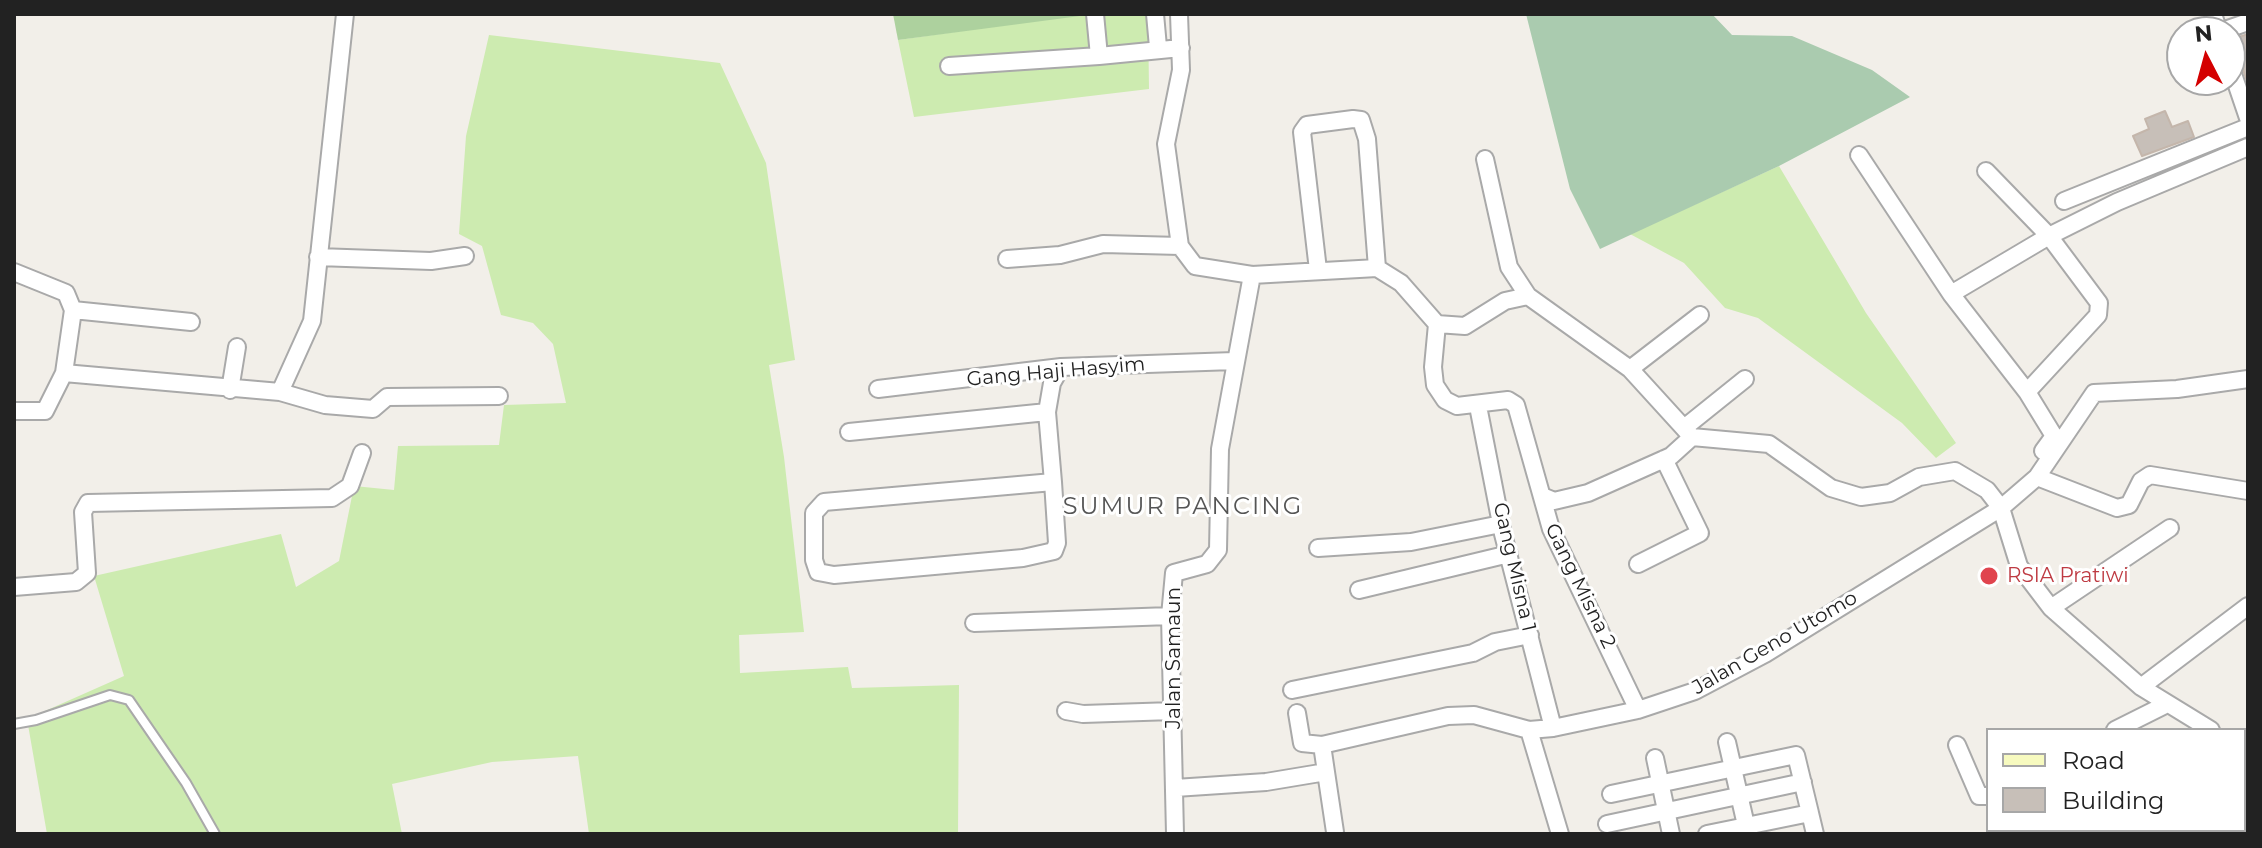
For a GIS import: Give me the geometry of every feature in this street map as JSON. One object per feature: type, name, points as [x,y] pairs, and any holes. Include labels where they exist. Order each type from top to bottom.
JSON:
[{"type":"street","points":[[280,392],[312,321],[345,14]]},
{"type":"street","points":[[1095,14],[1099,56]]},
{"type":"street","points":[[1155,14],[1158,47]]},
{"type":"street","points":[[1179,14],[1181,70],[1166,144],[1180,246],[1195,266],[1252,275],[1377,268],[1401,283],[1437,324],[1465,326],[1505,301],[1528,296]]},
{"type":"street","points":[[949,66],[1099,56],[1158,47],[1181,48]]},
{"type":"street","points":[[2237,96],[2246,133]]},
{"type":"street","points":[[1318,270],[1304,127],[1333,120],[1361,120],[1370,161],[1369,200],[1377,268]]},
{"type":"street","points":[[1951,294],[2123,188],[2246,133]]},
{"type":"street","points":[[2064,201],[2123,188],[2246,133]]},
{"type":"street","points":[[1859,155],[1951,294],[2027,392],[2058,439]]},
{"type":"street","points":[[1485,159],[1509,267],[1528,296],[1630,369],[1688,433],[1769,444],[1831,488],[1861,497],[1890,493],[1919,477],[1955,471],[1987,490],[1999,505],[2019,566],[2051,608],[2141,687],[2165,705],[2207,728]]},
{"type":"street","points":[[1986,171],[2049,236],[2099,303],[2100,311],[2027,392]]},
{"type":"street","points":[[1007,259],[1060,255],[1103,244],[1180,246]]},
{"type":"street","points":[[318,257],[416,262],[465,256]]},
{"type":"street","points":[[14,272],[26,274],[66,293],[73,310],[64,373],[45,411],[14,411]]},
{"type":"street","name":"Jalan Samaun","points":[[1175,834],[1170,616],[1174,573],[1207,564],[1218,550],[1220,449],[1252,275]]},
{"type":"street","points":[[73,310],[191,322]]},
{"type":"street","points":[[1630,369],[1700,315]]},
{"type":"street","points":[[1437,324],[1433,352],[1435,385],[1445,400],[1457,406],[1478,406]]},
{"type":"street","points":[[230,390],[237,347]]},
{"type":"street","name":"Gang Haji Hasyim","points":[[878,389],[1061,367],[1234,361]]},
{"type":"street","points":[[1053,482],[824,502],[814,513],[814,560],[818,572],[834,575],[1023,558],[1054,551],[1057,543],[1053,482],[1047,412],[1052,383],[1061,367]]},
{"type":"street","points":[[64,373],[280,392],[325,405],[373,409],[387,397],[499,396]]},
{"type":"street","points":[[1542,496],[1554,501],[1588,493],[1680,451],[1688,433],[1745,379]]},
{"type":"street","points":[[1999,505],[2045,457],[2094,393],[2177,389],[2248,379]]},
{"type":"street","name":"Gang Misna 2","points":[[1478,406],[1508,400],[1516,405],[1551,529],[1638,710]]},
{"type":"street","name":"Gang Misna 1","points":[[1478,406],[1501,524],[1553,728]]},
{"type":"street","points":[[849,432],[1047,412]]},
{"type":"street","points":[[14,587],[76,582],[87,573],[83,512],[88,503],[332,498],[350,486],[362,453]]},
{"type":"street","points":[[1999,505],[2037,477],[2045,457]]},
{"type":"street","points":[[1638,564],[1700,533],[1664,459]]},
{"type":"street","points":[[2037,477],[2117,508],[2129,505],[2141,481],[2150,475],[2248,491]]},
{"type":"street","name":"Jalan Geno Utomo","points":[[1529,730],[1638,710],[1695,691],[1765,654],[1999,505]]},
{"type":"street","points":[[1318,548],[1411,542],[1501,524]]},
{"type":"street","points":[[2051,608],[2170,528]]},
{"type":"street","points":[[1359,590],[1509,554]]},
{"type":"street","points":[[2141,687],[2248,606]]},
{"type":"street","points":[[974,623],[1170,616]]},
{"type":"street","points":[[1292,690],[1473,653],[1495,642],[1530,635]]},
{"type":"street","points":[[2119,728],[2165,705]]},
{"type":"street","points":[[1066,711],[1083,714],[1173,711]]},
{"type":"street","points":[[1297,713],[1302,743],[1322,745],[1448,716],[1474,715],[1529,730],[1560,834]]},
{"type":"street","points":[[1727,742],[1747,830]]},
{"type":"street","points":[[1322,745],[1335,832]]},
{"type":"street","points":[[1957,745],[1979,796],[1986,796]]},
{"type":"street","points":[[1611,794],[1796,755],[1815,834]]},
{"type":"street","points":[[1655,758],[1671,834]]},
{"type":"street","points":[[1175,788],[1266,782],[1326,772]]},
{"type":"street","points":[[1607,824],[1803,782]]},
{"type":"street","points":[[1707,834],[1747,830],[1810,813]]},
{"type":"lane","points":[[14,724],[36,720],[110,695],[129,700],[186,783],[215,834]]},
{"type":"green space","points":[[893,14],[1080,14],[1080,16],[898,40]]},
{"type":"green space","points":[[1081,14],[1148,14],[1149,89],[914,117],[898,40]]},
{"type":"green space","points":[[1526,14],[1712,14],[1732,35],[1792,36],[1872,70],[1910,97],[1779,166],[1600,249],[1570,189]]},
{"type":"green space","points":[[489,35],[720,63],[766,163],[795,360],[769,365],[784,457],[804,632],[739,635],[740,673],[848,667],[852,688],[959,685],[958,834],[589,834],[578,756],[492,762],[392,784],[402,834],[47,834],[27,719],[124,676],[94,576],[281,534],[296,587],[339,561],[354,486],[394,490],[398,446],[499,445],[504,405],[566,403],[553,344],[533,323],[501,315],[482,246],[459,234],[466,136]]},
{"type":"green space","points":[[1779,166],[1866,313],[1956,443],[1936,458],[1902,423],[1758,318],[1725,308],[1684,263],[1630,234]]},
{"type":"building","points":[[2248,34],[2248,84],[2246,78]]},
{"type":"building","points":[[2165,111],[2172,127],[2188,121],[2194,137],[2142,156],[2133,136],[2149,129],[2145,119]]},
{"type":"place","name":"RSIA Pratiwi","points":[[1989,576]]},
{"type":"district","name":"SUMUR PANCING","points":[[1183,507]]}]
